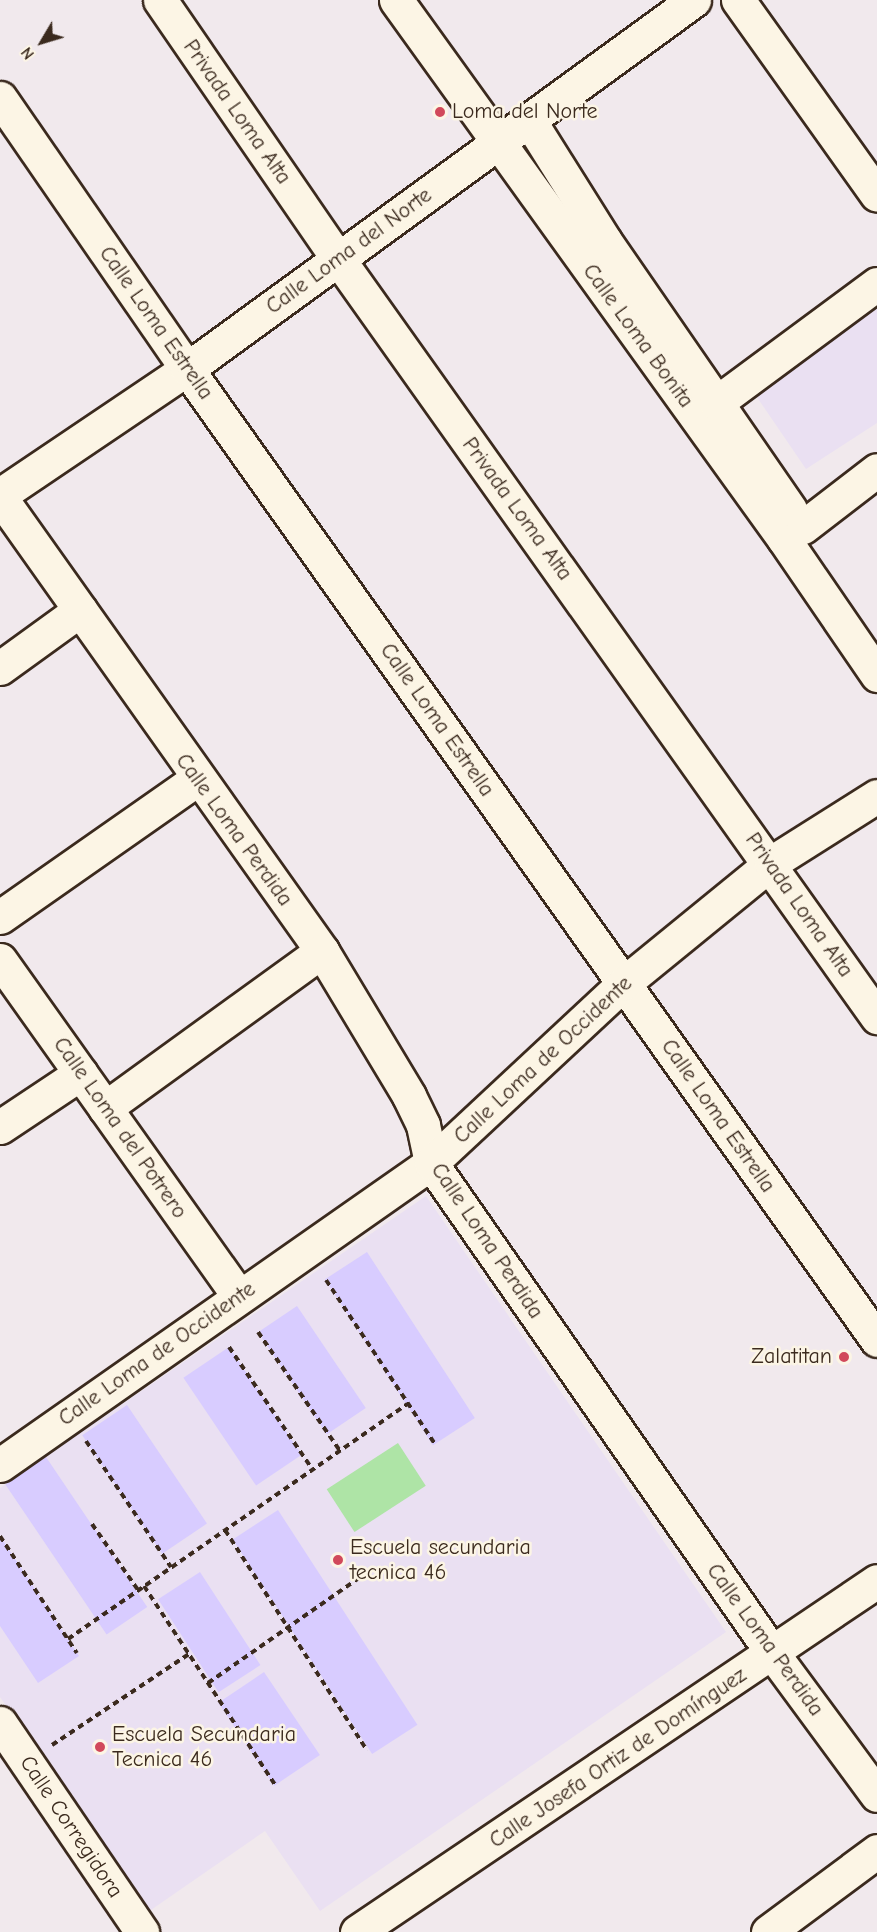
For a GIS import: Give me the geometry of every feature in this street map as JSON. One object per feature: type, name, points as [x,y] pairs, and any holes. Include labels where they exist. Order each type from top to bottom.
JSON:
[{"type":"street","name":"Privada Loma Alta","points":[[160,0],[339,260],[771,863],[877,1017]]},
{"type":"street","name":"Calle Loma Bonita","points":[[396,0],[784,538],[877,675]]},
{"type":"street","name":"Calle Loma del Norte","points":[[0,496],[187,369],[694,0]]},
{"type":"street","points":[[738,0],[877,195]]},
{"type":"street","name":"Calle Loma Estrella","points":[[0,98],[187,369],[877,1340]]},
{"type":"street","points":[[529,120],[604,241],[877,637]]},
{"type":"street","points":[[716,403],[877,284]]},
{"type":"street","points":[[803,527],[877,470]]},
{"type":"street","name":"Calle Loma Perdida","points":[[0,496],[197,779],[322,951],[409,1096],[423,1125],[431,1163],[773,1654],[877,1795]]},
{"type":"street","points":[[0,668],[80,610]]},
{"type":"street","points":[[0,917],[197,779]]},
{"type":"street","name":"Calle Loma de Occidente","points":[[0,1465],[431,1163],[624,983],[771,863],[877,796]]},
{"type":"street","points":[[105,1108],[322,951]]},
{"type":"street","name":"Calle Loma del Potrero","points":[[0,960],[239,1296]]},
{"type":"street","points":[[0,1127],[81,1073]]},
{"type":"street","name":"Calle Josefa Ortiz de Domínguez","points":[[357,1932],[773,1654],[877,1581]]},
{"type":"street","name":"Calle Corregidora","points":[[0,1723],[142,1932]]},
{"type":"street","points":[[768,1932],[877,1851]]},
{"type":"path","points":[[326,1280],[435,1444]]},
{"type":"path","points":[[258,1332],[340,1450]]},
{"type":"path","points":[[229,1347],[313,1470]]},
{"type":"path","points":[[68,1639],[408,1404]]},
{"type":"path","points":[[83,1437],[171,1567]]},
{"type":"path","points":[[92,1524],[138,1590]]},
{"type":"path","points":[[225,1530],[367,1750]]},
{"type":"path","points":[[0,1536],[77,1653]]},
{"type":"path","points":[[208,1683],[287,1626],[368,1572]]},
{"type":"path","points":[[144,1586],[275,1785]]},
{"type":"path","points":[[27,1762],[189,1654]]},
{"type":"shaded area","points":[[877,297],[877,423],[806,469],[750,387]]},
{"type":"shaded area","name":"Escuela secundaria tecnica 46","points":[[426,1196],[726,1632],[320,1911],[265,1831],[148,1912],[0,1697],[0,1488]]},
{"type":"green space","points":[[398,1443],[426,1486],[354,1532],[327,1489]]},
{"type":"building","points":[[367,1252],[475,1418],[433,1445],[325,1279]]},
{"type":"building","points":[[297,1306],[366,1408],[327,1434],[258,1332]]},
{"type":"building","points":[[229,1347],[302,1455],[256,1486],[183,1378]]},
{"type":"building","points":[[127,1405],[207,1524],[162,1554],[82,1435]]},
{"type":"building","points":[[46,1457],[147,1607],[107,1634],[5,1484]]},
{"type":"building","points":[[278,1510],[417,1725],[372,1754],[233,1539]]},
{"type":"building","points":[[0,1536],[79,1656],[38,1683],[0,1626]]},
{"type":"building","points":[[200,1572],[260,1665],[219,1692],[158,1599]]},
{"type":"building","points":[[264,1672],[320,1755],[274,1786],[218,1703]]},
{"type":"place","name":"Loma del Norte","points":[[440,112]]},
{"type":"place","name":"Zalatitan","points":[[844,1357]]},
{"type":"place","name":"Escuela secundaria tecnica 46","points":[[338,1560]]},
{"type":"place","name":"Escuela Secundaria Tecnica 46","points":[[100,1747]]}]
